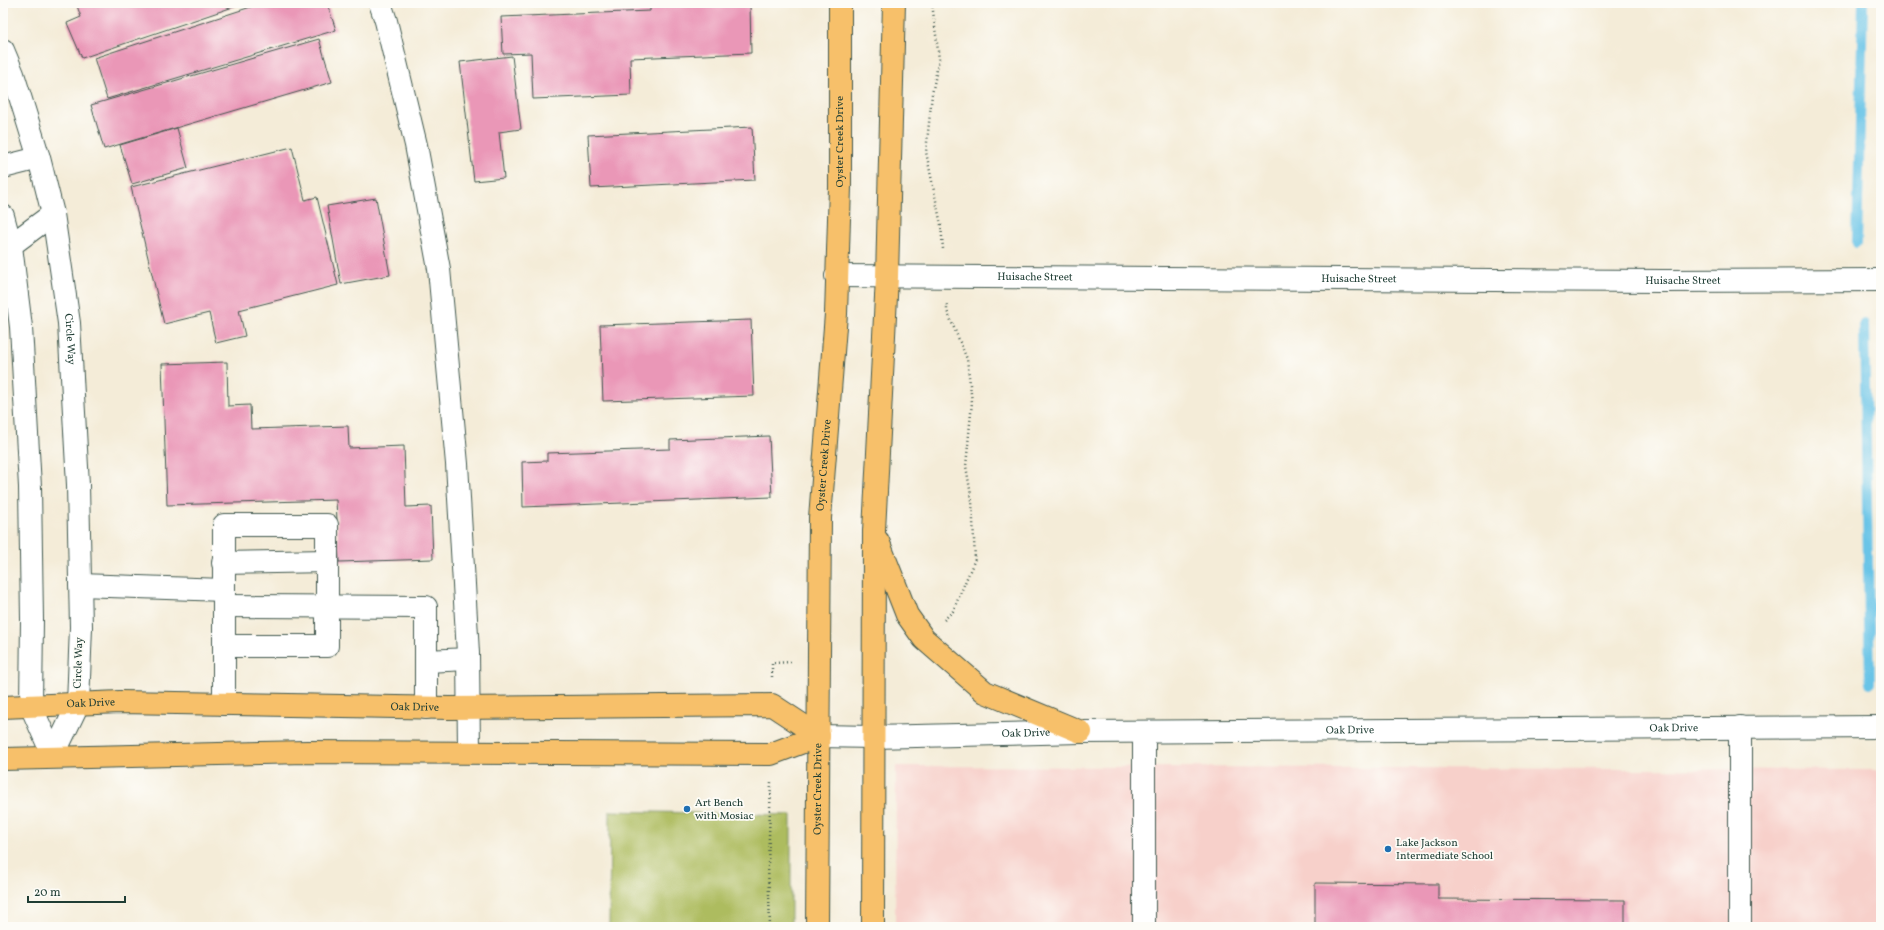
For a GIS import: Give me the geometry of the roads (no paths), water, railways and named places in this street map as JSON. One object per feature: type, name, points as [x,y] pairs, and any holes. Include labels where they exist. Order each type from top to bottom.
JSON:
[{"type":"main road","name":"Oyster Creek Drive","points":[[817,927],[820,518],[836,314],[840,187],[840,3]]},
{"type":"main road","points":[[873,927],[874,531],[887,277],[894,3]]},
{"type":"main road","points":[[874,531],[906,615],[924,639],[985,692],[1080,732]]},
{"type":"main road","name":"Oak Drive","points":[[3,707],[120,702],[426,708],[772,706],[818,736]]},
{"type":"main road","name":"Oak Drive","points":[[3,759],[52,756],[307,752],[771,754],[818,736]]},
{"type":"street","points":[[380,3],[386,21],[416,145],[439,269],[457,464],[468,659],[469,752]]},
{"type":"street","name":"Circle Way","points":[[3,50],[39,158],[53,214],[69,323],[78,485],[81,627],[78,704],[52,756]]},
{"type":"street","points":[[3,167],[39,158]]},
{"type":"street","points":[[7,249],[53,214]]},
{"type":"street","points":[[3,216],[7,249],[21,327],[30,487],[32,619],[31,706],[52,756]]},
{"type":"street","name":"Huisache Street","points":[[836,276],[1663,281],[1881,280]]},
{"type":"street","points":[[224,646],[327,646],[327,525],[224,525],[224,563],[224,598],[224,646],[224,704]]},
{"type":"street","points":[[224,563],[327,561]]},
{"type":"street","points":[[80,585],[327,606],[426,606],[426,708]]},
{"type":"street","points":[[426,661],[468,659]]},
{"type":"street","points":[[1740,727],[1740,927]]},
{"type":"street","name":"Oak Drive","points":[[818,736],[873,737],[1080,732],[1881,727]]},
{"type":"street","points":[[1144,732],[1144,927]]},
{"type":"waterway","points":[[1857,243],[1863,3]]},
{"type":"waterway","points":[[1864,324],[1870,683]]},
{"type":"place","name":"Art Bench with Mosiac","points":[[687,809]]},
{"type":"place","name":"Lake Jackson Intermediate School","points":[[1388,849]]}]
